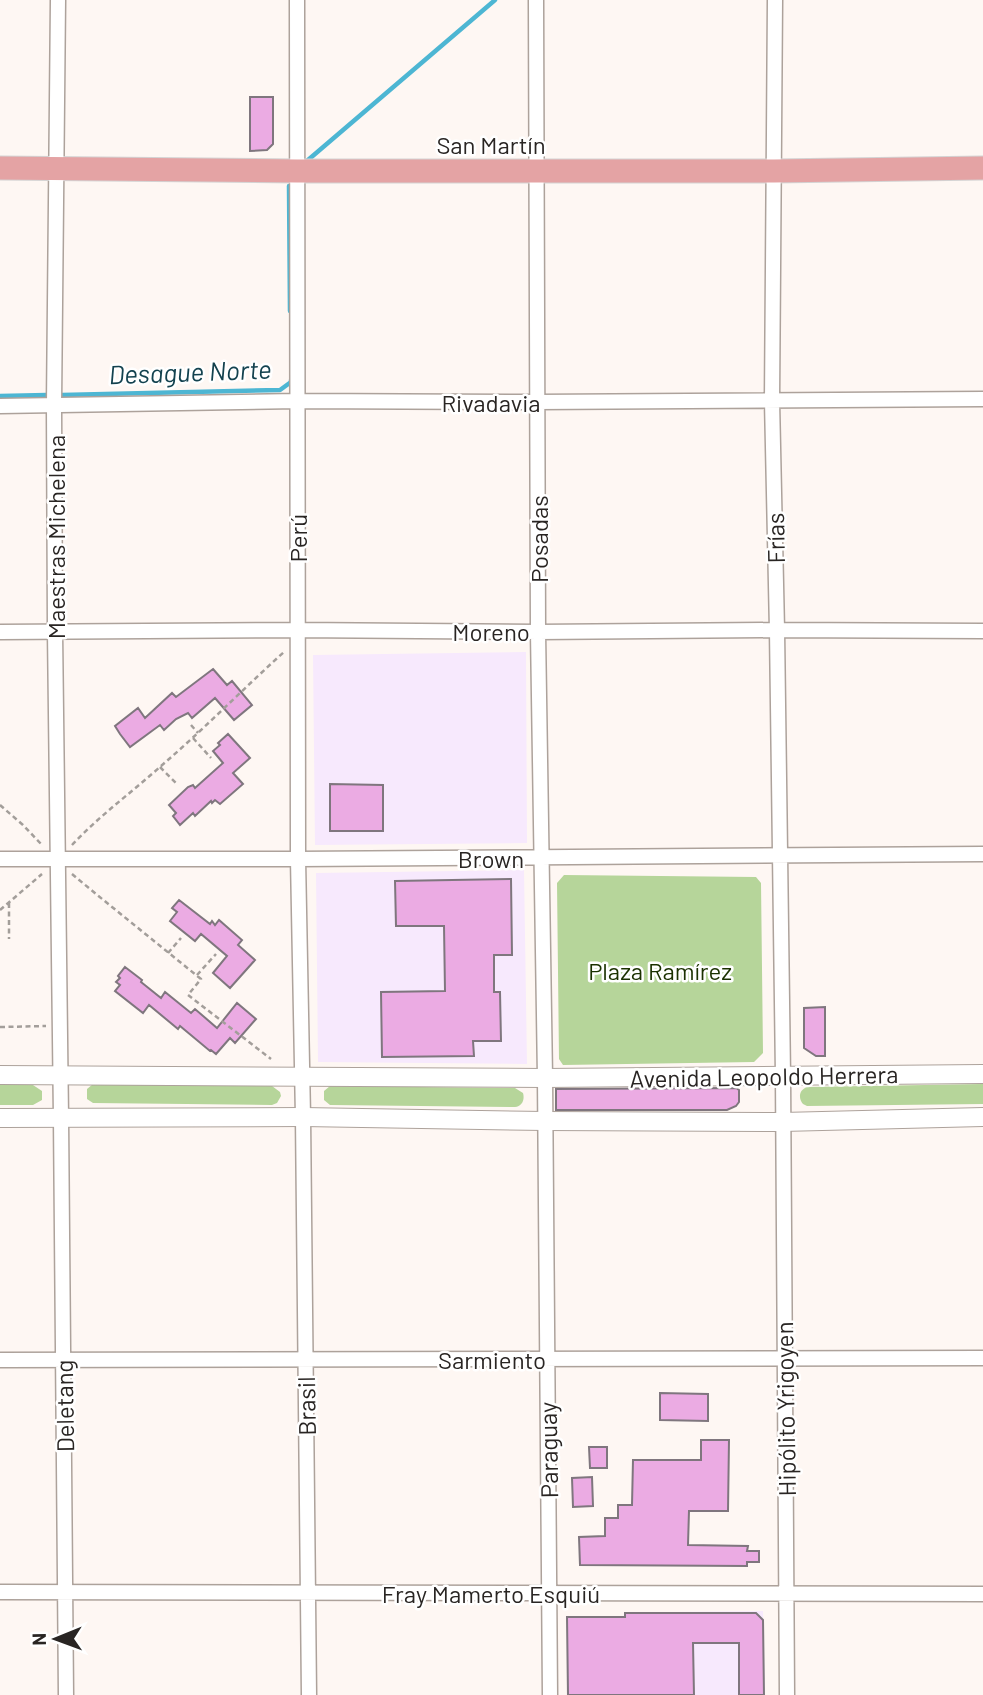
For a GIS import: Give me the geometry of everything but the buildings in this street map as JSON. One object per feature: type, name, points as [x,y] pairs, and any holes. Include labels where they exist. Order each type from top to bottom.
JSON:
[{"type":"main road","name":"San Martín","points":[[0,168],[774,171],[983,168]]},
{"type":"street","name":"Maestras Michelena","points":[[58,0],[54,405],[61,1075]]},
{"type":"street","name":"Perú","points":[[295,1075],[298,859],[297,0]]},
{"type":"street","name":"Posadas","points":[[536,0],[538,632],[545,1078]]},
{"type":"street","name":"Frías","points":[[775,0],[772,401],[783,1076]]},
{"type":"street","name":"Rivadavia","points":[[0,406],[298,401],[983,399]]},
{"type":"street","name":"Moreno","points":[[0,632],[297,635],[777,630],[983,631]]},
{"type":"street","name":"Brown","points":[[0,859],[983,855]]},
{"type":"street","name":"Avenida Leopoldo Herrera","points":[[0,1075],[545,1078],[983,1074]]},
{"type":"street","points":[[61,1075],[61,1118]]},
{"type":"street","points":[[295,1075],[303,1117]]},
{"type":"street","name":"Hipólito Yrigoyen","points":[[783,1076],[787,1695]]},
{"type":"street","points":[[545,1078],[545,1121]]},
{"type":"street","name":"Avenida Leopoldo Herrera","points":[[0,1118],[303,1117],[782,1122],[983,1118]]},
{"type":"street","name":"Brasil","points":[[303,1117],[309,1695]]},
{"type":"street","name":"Deletang","points":[[61,1118],[66,1695]]},
{"type":"street","name":"Paraguay","points":[[545,1121],[550,1695]]},
{"type":"street","name":"Sarmiento","points":[[0,1360],[983,1358]]},
{"type":"street","name":"Fray Mamerto Esquiú","points":[[0,1592],[983,1594]]},
{"type":"path","points":[[0,910],[57,860],[92,823],[193,738],[297,635]]},
{"type":"path","points":[[191,724],[198,733]]},
{"type":"path","points":[[193,738],[211,758]]},
{"type":"path","points":[[160,767],[177,784]]},
{"type":"path","points":[[0,805],[96,894],[201,979],[188,995],[295,1075]]},
{"type":"path","points":[[9,903],[9,939]]},
{"type":"path","points":[[168,953],[181,938]]},
{"type":"path","points":[[197,975],[216,954]]},
{"type":"path","points":[[0,1027],[60,1025]]},
{"type":"shaded area","points":[[526,652],[527,843],[315,845],[313,655]]},
{"type":"shaded area","points":[[524,870],[527,1064],[318,1062],[316,873]]},
{"type":"shaded area","points":[[763,1611],[765,1695],[671,1695],[670,1612]]},
{"type":"green space","name":"Plaza Ramírez","points":[[564,875],[756,877],[761,883],[763,1053],[754,1062],[563,1065],[559,1059],[557,883]]},
{"type":"green space","points":[[93,1084],[272,1086],[281,1096],[277,1103],[272,1105],[93,1103],[87,1099],[87,1089]]},
{"type":"green space","points":[[983,1084],[983,1104],[807,1106],[801,1102],[800,1097],[802,1090],[807,1087]]},
{"type":"green space","points":[[0,1085],[33,1085],[42,1091],[42,1100],[33,1105],[0,1105]]},
{"type":"green space","points":[[330,1086],[515,1088],[523,1093],[524,1098],[521,1104],[515,1107],[330,1105],[324,1100],[324,1091]]},
{"type":"waterway","name":"Desague Norte","points":[[308,160],[495,0]]},
{"type":"waterway","name":"Desague Norte","points":[[289,186],[290,311]]},
{"type":"waterway","name":"Desague Norte","points":[[62,395],[280,390],[291,380]]},
{"type":"waterway","name":"Desague Norte","points":[[0,396],[47,395]]}]
